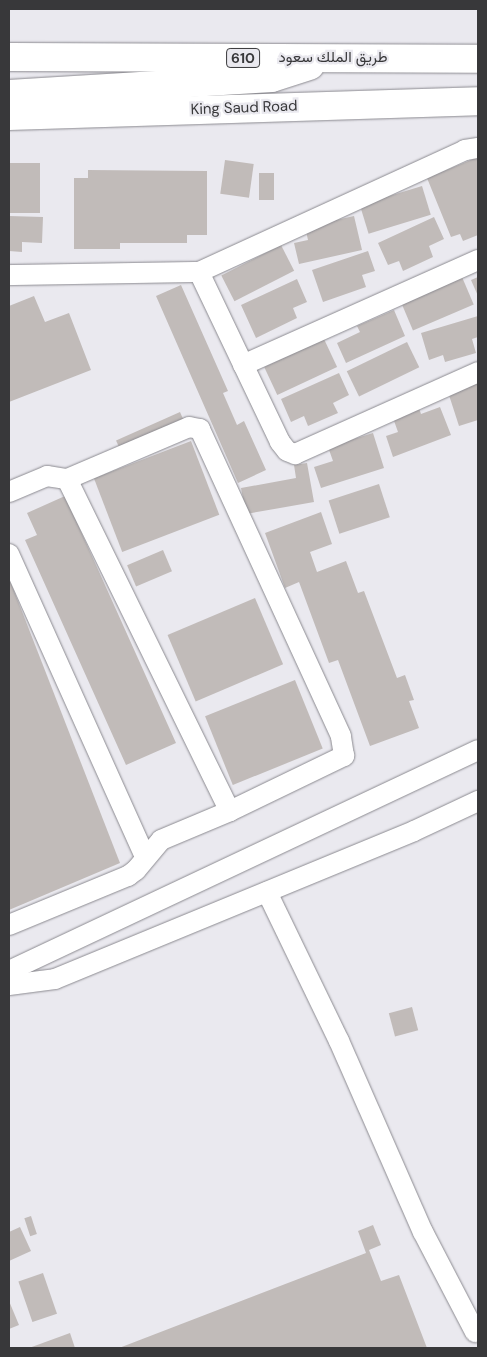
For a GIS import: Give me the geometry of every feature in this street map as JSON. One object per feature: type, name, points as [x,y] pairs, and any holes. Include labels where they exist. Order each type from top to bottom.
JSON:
[{"type":"main road","name":"طريق الملك سعود","points":[[9,57],[478,59]]},
{"type":"main road","points":[[9,94],[272,78],[335,58]]},
{"type":"main road","name":"King Saud Road","points":[[9,116],[478,101]]},
{"type":"street","points":[[9,274],[199,272],[465,150],[478,148]]},
{"type":"street","points":[[243,365],[478,260]]},
{"type":"street","points":[[199,272],[280,442],[287,451],[294,454],[302,453],[478,372]]},
{"type":"street","points":[[9,492],[47,476],[67,479],[189,427],[200,429],[344,747],[344,756],[336,762],[230,811],[161,840],[128,876],[9,925]]},
{"type":"street","points":[[67,479],[230,811]]},
{"type":"street","points":[[9,554],[146,857]]},
{"type":"street","points":[[9,971],[478,750]]},
{"type":"street","points":[[9,985],[55,980],[478,802]]},
{"type":"street","points":[[267,892],[339,1040],[423,1232],[475,1332]]},
{"type":"building","points":[[478,157],[478,235],[463,241],[460,234],[451,237],[427,178]]},
{"type":"building","points":[[225,160],[254,164],[249,198],[220,194]]},
{"type":"building","points":[[9,163],[40,163],[40,213],[9,213]]},
{"type":"building","points":[[88,170],[207,171],[207,235],[187,235],[187,243],[120,243],[120,249],[74,249],[74,178],[88,178]]},
{"type":"building","points":[[259,173],[274,173],[274,200],[259,200]]},
{"type":"building","points":[[422,186],[431,215],[369,234],[360,205]]},
{"type":"building","points":[[9,216],[43,217],[42,243],[22,242],[22,252],[9,251]]},
{"type":"building","points":[[354,216],[362,250],[299,264],[294,243],[308,240],[305,227]]},
{"type":"building","points":[[434,217],[444,239],[429,246],[433,257],[403,271],[399,261],[388,265],[378,243]]},
{"type":"building","points":[[281,245],[294,271],[234,301],[221,275]]},
{"type":"building","points":[[368,251],[375,271],[362,275],[366,287],[323,302],[312,270]]},
{"type":"building","points":[[462,277],[474,305],[413,330],[401,303]]},
{"type":"building","points":[[478,277],[478,296],[471,280]]},
{"type":"building","points":[[297,279],[307,302],[293,308],[297,318],[256,338],[241,305]]},
{"type":"building","points":[[181,285],[228,391],[223,393],[237,425],[244,421],[266,470],[238,483],[156,296]]},
{"type":"building","points":[[34,296],[45,322],[69,313],[91,370],[9,402],[9,306]]},
{"type":"building","points":[[394,310],[405,336],[346,363],[337,343],[360,332],[357,326]]},
{"type":"building","points":[[478,316],[478,337],[472,339],[476,353],[445,362],[443,355],[429,360],[421,333]]},
{"type":"building","points":[[324,339],[337,367],[277,395],[264,367]]},
{"type":"building","points":[[407,342],[419,367],[359,397],[347,371]]},
{"type":"building","points":[[339,373],[349,395],[333,403],[338,413],[308,426],[304,416],[291,422],[281,399]]},
{"type":"building","points":[[478,383],[478,420],[459,426],[448,392]]},
{"type":"building","points":[[440,407],[451,435],[393,457],[386,436],[398,432],[393,418],[419,408],[421,414]]},
{"type":"building","points":[[180,412],[185,423],[121,451],[116,440]]},
{"type":"building","points":[[373,433],[384,468],[321,488],[314,467],[333,461],[328,447]]},
{"type":"building","points":[[191,441],[219,515],[122,552],[94,478]]},
{"type":"building","points":[[307,463],[314,502],[246,514],[241,488],[296,478],[294,465]]},
{"type":"building","points":[[379,484],[390,517],[339,534],[329,500]]},
{"type":"building","points":[[65,496],[176,743],[126,765],[25,540],[37,535],[27,513]]},
{"type":"building","points":[[321,512],[332,544],[310,552],[317,572],[346,561],[358,593],[364,591],[397,678],[405,675],[414,700],[409,701],[419,728],[370,746],[338,660],[329,663],[299,582],[285,588],[265,533]]},
{"type":"building","points":[[163,550],[172,571],[136,586],[127,565]]},
{"type":"building","points":[[9,578],[120,863],[9,910]]},
{"type":"building","points":[[255,598],[283,664],[196,701],[168,635]]},
{"type":"building","points":[[295,680],[323,749],[233,785],[205,716]]},
{"type":"building","points":[[412,1007],[418,1030],[395,1036],[389,1013]]},
{"type":"building","points":[[31,1216],[37,1234],[30,1236],[24,1218]]},
{"type":"building","points":[[373,1225],[381,1245],[369,1250],[381,1281],[399,1275],[427,1348],[119,1348],[366,1253],[358,1231]]},
{"type":"building","points":[[20,1227],[31,1251],[9,1261],[9,1232]]},
{"type":"building","points":[[43,1273],[57,1314],[32,1322],[18,1281]]},
{"type":"building","points":[[9,1301],[19,1325],[9,1329]]},
{"type":"building","points":[[70,1333],[75,1348],[29,1348]]}]
